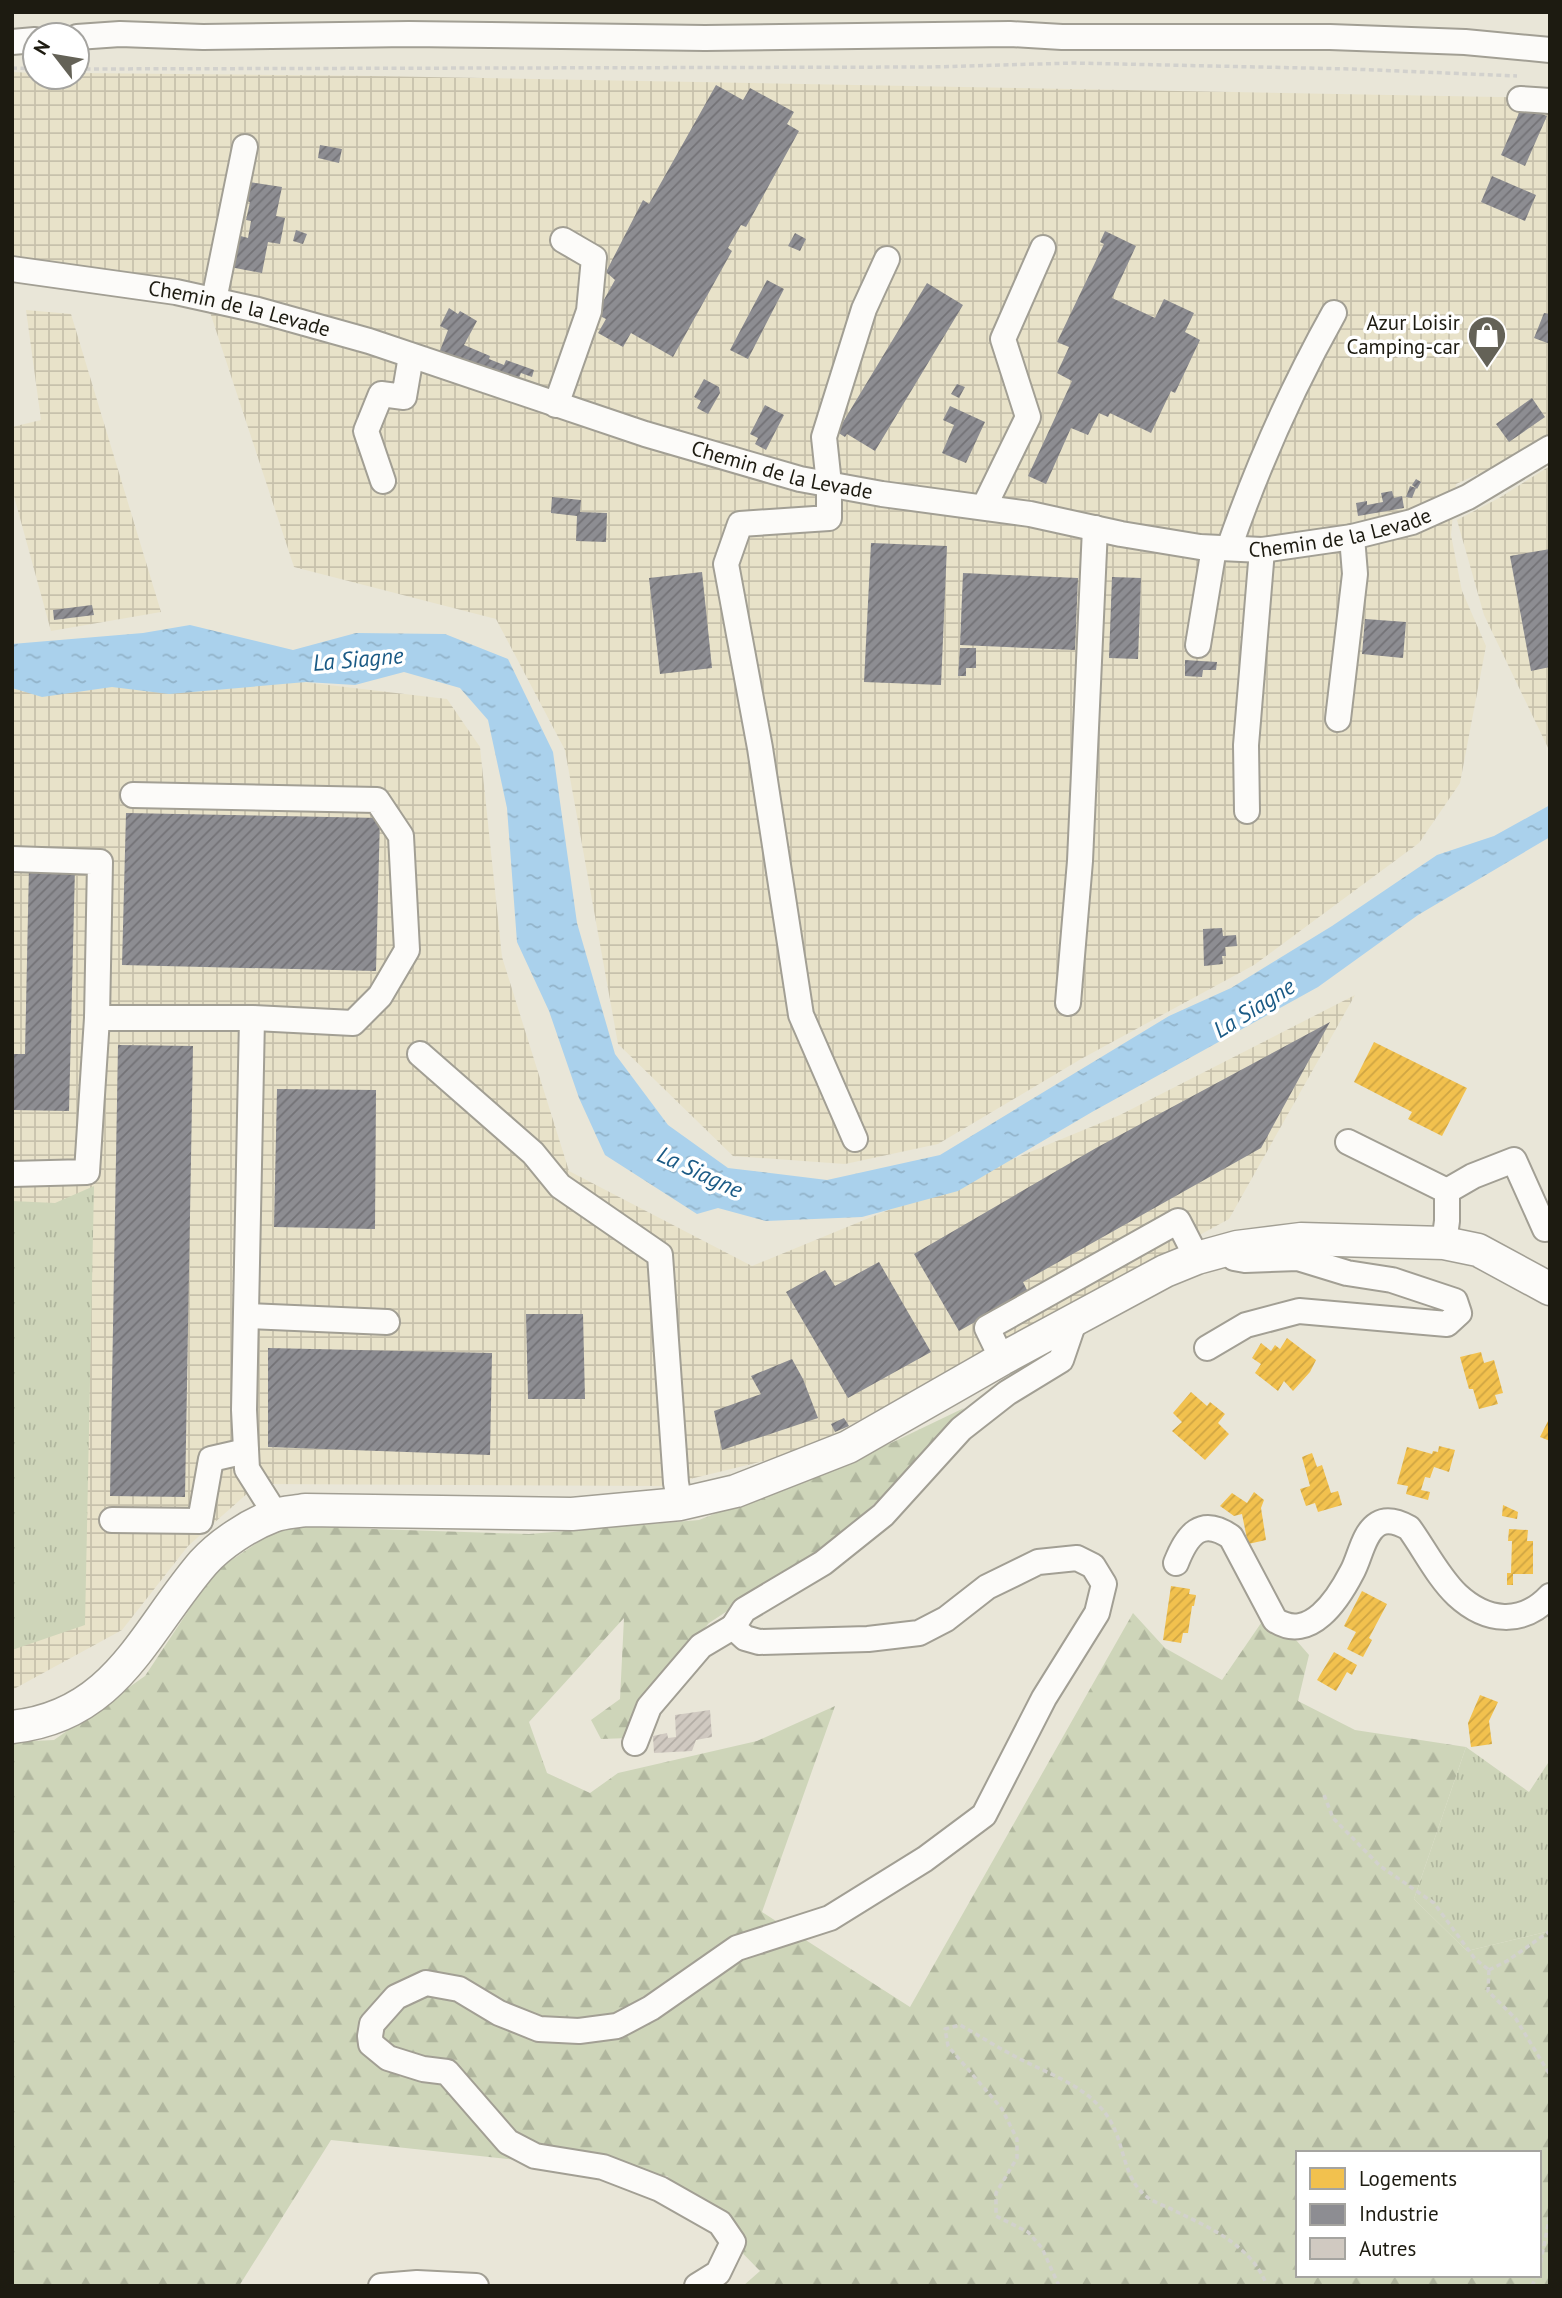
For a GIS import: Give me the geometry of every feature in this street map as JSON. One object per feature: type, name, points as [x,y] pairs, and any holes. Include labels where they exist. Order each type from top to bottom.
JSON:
[{"type":"main road","points":[[12,1727],[61,1717],[93,1698],[137,1653],[204,1562],[234,1537],[276,1515],[305,1510],[572,1514],[680,1504],[736,1491],[848,1447],[1002,1359],[1165,1271],[1237,1247],[1301,1240],[1444,1243],[1478,1250],[1542,1284]]},
{"type":"street","points":[[91,36],[409,34],[705,38],[1010,34],[1062,37],[1317,37],[1465,43],[1550,50]]},
{"type":"street","points":[[1522,88],[1550,101]]},
{"type":"street","points":[[214,300],[245,147]]},
{"type":"street","points":[[556,405],[589,311],[594,258],[563,240]]},
{"type":"street","points":[[984,508],[1028,417],[1003,339],[1043,248]]},
{"type":"street","points":[[855,1139],[801,1015],[761,748],[726,564],[740,524],[829,518],[824,437],[863,309],[887,258]]},
{"type":"street","name":"Chemin de la Levade","points":[[12,269],[176,292],[283,317],[369,341],[645,434],[800,479],[882,494],[1030,514],[1095,528],[1221,548],[1262,550],[1352,537],[1412,522],[1468,497],[1550,447]]},
{"type":"street","points":[[1198,645],[1221,548],[1242,510],[1301,371],[1334,313]]},
{"type":"street","points":[[383,481],[366,431],[381,394],[404,397],[411,356]]},
{"type":"street","points":[[1068,1003],[1080,861],[1095,528]]},
{"type":"street","points":[[1338,719],[1355,574],[1352,537]]},
{"type":"street","points":[[1247,811],[1246,745],[1262,550]]},
{"type":"street","points":[[97,1018],[252,1018],[353,1023],[380,996],[407,950],[401,836],[377,800],[133,795]]},
{"type":"street","points":[[12,859],[100,862],[97,1018],[87,1172],[12,1174]]},
{"type":"street","points":[[252,1018],[244,1410],[247,1469],[276,1515]]},
{"type":"street","points":[[420,1054],[533,1153],[560,1186],[660,1255],[676,1482],[680,1504]]},
{"type":"street","points":[[1348,1142],[1447,1191]]},
{"type":"street","points":[[1447,1191],[1474,1176],[1514,1160],[1545,1229]]},
{"type":"street","points":[[1444,1243],[1447,1191]]},
{"type":"street","points":[[1002,1359],[986,1328],[1178,1221],[1205,1256],[1245,1260],[1298,1258],[1347,1273],[1392,1280],[1455,1301],[1459,1313],[1447,1324],[1299,1311],[1246,1325],[1207,1348]]},
{"type":"street","points":[[246,1317],[387,1322]]},
{"type":"street","points":[[635,1743],[649,1707],[701,1646],[733,1627],[744,1610],[823,1563],[883,1515],[961,1429],[1007,1393],[1061,1360],[1074,1322]]},
{"type":"street","points":[[111,1520],[200,1521],[211,1459],[246,1451]]},
{"type":"street","points":[[1176,1563],[1184,1542],[1194,1532],[1209,1527],[1221,1530],[1231,1537],[1275,1620],[1285,1626],[1296,1627],[1310,1623],[1325,1613],[1352,1572],[1368,1535],[1378,1524],[1388,1521],[1399,1522],[1409,1528],[1456,1594],[1489,1615],[1506,1618],[1523,1615],[1550,1596]]},
{"type":"street","points":[[697,2286],[718,2273],[733,2242],[720,2223],[660,2189],[603,2167],[535,2156],[508,2142],[447,2072],[388,2058],[371,2043],[372,2024],[396,1997],[426,1983],[459,1989],[499,2013],[539,2029],[579,2031],[617,2026],[651,2008],[737,1948],[830,1919],[925,1859],[984,1815],[1044,1698],[1097,1613],[1104,1584],[1093,1566],[1077,1558],[1038,1562],[987,1587],[946,1619],[919,1633],[868,1639],[759,1642],[745,1638],[733,1627]]},
{"type":"street","points":[[381,2286],[417,2283],[476,2286]]},
{"type":"path","points":[[91,69],[931,67],[1074,63],[1351,69],[1522,88]]},
{"type":"path","points":[[1324,1795],[1333,1818],[1380,1866],[1434,1903],[1475,1959],[1489,1970]]},
{"type":"path","points":[[1489,1970],[1507,1961],[1550,1931]]},
{"type":"path","points":[[1489,1970],[1488,1991],[1516,2019],[1550,2075]]},
{"type":"path","points":[[1059,2286],[1042,2248],[1028,2232],[996,2216],[996,2193],[1017,2158],[1017,2139],[1002,2109],[948,2046],[946,2029],[960,2025],[1019,2059],[1078,2087],[1108,2117],[1124,2152],[1130,2178],[1146,2197],[1197,2221],[1242,2249],[1262,2270],[1267,2286]]},
{"type":"path","points":[[1541,2258],[1550,2214]]},
{"type":"shaded area","points":[[12,72],[21,72],[21,91],[91,91],[91,73],[1550,98],[1550,435],[1525,453],[1456,484],[1451,535],[1462,591],[1486,646],[1460,783],[1419,843],[1254,965],[1081,1059],[938,1144],[845,1164],[733,1156],[618,1044],[565,750],[496,619],[294,567],[202,288],[12,255]]},
{"type":"shaded area","points":[[26,310],[71,314],[161,612],[51,631],[12,489],[12,427],[41,420]]},
{"type":"shaded area","points":[[1550,466],[1550,752],[1484,615],[1457,520]]},
{"type":"shaded area","points":[[33,650],[447,699],[480,747],[502,957],[569,1171],[752,1266],[1120,1115],[1355,995],[1229,1219],[801,1452],[661,1486],[258,1484],[188,1546],[122,1630],[12,1690],[12,680]]},
{"type":"green space","points":[[94,1186],[85,1625],[12,1650],[12,1201],[55,1203]]},
{"type":"green space","points":[[964,1408],[897,1483],[831,1543],[709,1623],[638,1705],[629,1738],[601,1739],[591,1720],[620,1699],[624,1618],[529,1722],[547,1773],[590,1793],[618,1773],[757,1741],[835,1706],[762,1912],[910,2007],[1133,1613],[1165,1648],[1222,1680],[1270,1610],[1309,1655],[1298,1701],[1355,1730],[1466,1747],[1414,1899],[1467,1951],[1550,1931],[1550,2286],[743,2286],[760,2271],[667,2176],[331,2140],[239,2286],[12,2286],[12,1742],[54,1740],[145,1676],[214,1572],[282,1526],[529,1534],[699,1520],[891,1443]]},
{"type":"green space","points":[[1466,1747],[1529,1792],[1550,1760],[1550,1931],[1467,1951],[1414,1899]]},
{"type":"water","name":"La Siagne","points":[[190,625],[293,650],[356,633],[445,634],[508,659],[553,752],[577,923],[615,1054],[668,1125],[728,1168],[827,1180],[940,1155],[1169,1016],[1231,988],[1332,926],[1437,855],[1494,836],[1550,805],[1550,837],[1418,915],[1318,987],[1092,1112],[958,1191],[862,1217],[766,1221],[718,1208],[697,1214],[605,1155],[579,1098],[549,1011],[517,942],[507,808],[488,720],[460,688],[404,672],[355,685],[306,682],[169,694],[112,687],[42,697],[12,688],[12,644],[143,633]]},
{"type":"building: Logements","points":[[1374,1042],[1467,1088],[1442,1136],[1408,1119],[1412,1112],[1354,1082]]},
{"type":"building: Logements","points":[[1287,1338],[1316,1360],[1310,1372],[1293,1391],[1284,1381],[1278,1391],[1255,1373],[1261,1364],[1252,1358],[1261,1343],[1271,1351],[1275,1345],[1280,1349]]},
{"type":"building: Logements","points":[[1481,1352],[1484,1363],[1494,1360],[1503,1393],[1495,1395],[1498,1404],[1479,1409],[1473,1389],[1469,1389],[1460,1357]]},
{"type":"building: Logements","points":[[1191,1392],[1207,1406],[1210,1402],[1225,1414],[1218,1423],[1229,1434],[1205,1460],[1172,1431],[1182,1422],[1173,1413]]},
{"type":"building: Logements","points":[[1550,1417],[1550,1441],[1540,1437]]},
{"type":"building: Logements","points":[[1439,1446],[1455,1450],[1449,1472],[1434,1467],[1430,1478],[1425,1477],[1421,1490],[1430,1492],[1428,1500],[1406,1494],[1408,1486],[1397,1484],[1407,1447],[1432,1454],[1433,1451],[1438,1452]]},
{"type":"building: Logements","points":[[1312,1453],[1317,1467],[1322,1465],[1331,1493],[1338,1491],[1342,1505],[1318,1512],[1315,1503],[1306,1506],[1300,1489],[1310,1486],[1302,1457]]},
{"type":"building: Logements","points":[[1254,1492],[1264,1500],[1261,1508],[1266,1540],[1248,1544],[1242,1514],[1234,1516],[1220,1506],[1232,1493],[1247,1503]]},
{"type":"building: Logements","points":[[1503,1505],[1518,1512],[1517,1519],[1502,1516]]},
{"type":"building: Logements","points":[[1509,1529],[1528,1530],[1527,1541],[1533,1541],[1533,1574],[1513,1574],[1513,1585],[1507,1585],[1507,1573],[1511,1573],[1512,1541],[1508,1541]]},
{"type":"building: Logements","points":[[1171,1586],[1190,1589],[1189,1594],[1196,1595],[1188,1633],[1183,1633],[1181,1643],[1163,1640]]},
{"type":"building: Logements","points":[[1362,1591],[1387,1604],[1369,1638],[1372,1640],[1363,1657],[1347,1649],[1356,1632],[1344,1626]]},
{"type":"building: Logements","points":[[1334,1652],[1357,1665],[1352,1675],[1347,1672],[1336,1691],[1317,1680]]},
{"type":"building: Logements","points":[[1480,1695],[1498,1702],[1489,1721],[1492,1744],[1471,1747],[1468,1723]]},
{"type":"building: Industrie","points":[[716,85],[743,100],[750,88],[794,112],[787,124],[799,131],[746,227],[741,225],[728,248],[732,251],[673,357],[631,333],[623,347],[598,333],[606,319],[596,314],[615,280],[606,272],[643,200],[649,204]]},
{"type":"building: Industrie","points":[[1522,106],[1547,116],[1525,166],[1501,155]]},
{"type":"building: Industrie","points":[[320,145],[342,149],[339,163],[318,158]]},
{"type":"building: Industrie","points":[[1492,176],[1536,195],[1525,221],[1481,202]]},
{"type":"building: Industrie","points":[[249,182],[282,187],[276,216],[285,218],[280,244],[268,242],[262,273],[230,267],[237,235],[248,238],[251,221],[246,220],[250,202],[246,201]]},
{"type":"building: Industrie","points":[[296,230],[307,234],[303,244],[293,241]]},
{"type":"building: Industrie","points":[[1105,231],[1136,246],[1112,298],[1155,318],[1164,299],[1194,313],[1185,332],[1200,340],[1175,393],[1171,391],[1151,433],[1110,413],[1108,417],[1099,413],[1088,435],[1071,428],[1046,484],[1028,476],[1072,381],[1057,373],[1069,347],[1057,342],[1104,244],[1100,242]]},
{"type":"building: Industrie","points":[[795,233],[806,239],[800,251],[788,246]]},
{"type":"building: Industrie","points":[[767,280],[784,289],[748,359],[730,350]]},
{"type":"building: Industrie","points":[[927,283],[963,305],[875,451],[847,434],[845,437],[837,432]]},
{"type":"building: Industrie","points":[[449,308],[477,321],[464,345],[504,365],[506,360],[534,370],[532,377],[521,373],[518,380],[439,353],[448,330],[440,326]]},
{"type":"building: Industrie","points":[[1544,313],[1550,314],[1550,344],[1534,338]]},
{"type":"building: Industrie","points":[[704,379],[719,387],[720,393],[708,414],[697,408],[701,401],[694,397]]},
{"type":"building: Industrie","points":[[957,384],[965,387],[959,398],[951,394]]},
{"type":"building: Industrie","points":[[1532,398],[1545,417],[1509,442],[1496,424]]},
{"type":"building: Industrie","points":[[765,405],[784,415],[766,450],[755,444],[758,438],[750,434]]},
{"type":"building: Industrie","points":[[950,406],[985,422],[966,463],[942,453],[954,425],[943,420]]},
{"type":"building: Industrie","points":[[1416,479],[1421,482],[1417,489],[1412,485]]},
{"type":"building: Industrie","points":[[1410,486],[1416,488],[1412,498],[1406,497]]},
{"type":"building: Industrie","points":[[1392,491],[1394,498],[1402,496],[1404,508],[1358,516],[1356,503],[1367,501],[1367,505],[1383,502],[1381,493]]},
{"type":"building: Industrie","points":[[552,497],[581,500],[580,512],[607,513],[606,542],[576,541],[577,516],[551,513]]},
{"type":"building: Industrie","points":[[871,543],[947,546],[941,685],[864,682]]},
{"type":"building: Industrie","points":[[1550,549],[1550,667],[1531,671],[1510,556]]},
{"type":"building: Industrie","points":[[702,572],[712,668],[660,674],[649,578]]},
{"type":"building: Industrie","points":[[963,573],[1078,578],[1075,650],[960,645]]},
{"type":"building: Industrie","points":[[1112,577],[1141,578],[1138,659],[1109,658]]},
{"type":"building: Industrie","points":[[92,605],[94,615],[54,620],[53,610]]},
{"type":"building: Industrie","points":[[1365,619],[1406,622],[1403,658],[1362,654]]},
{"type":"building: Industrie","points":[[960,648],[976,648],[976,668],[966,668],[966,676],[958,676]]},
{"type":"building: Industrie","points":[[1185,660],[1217,662],[1216,670],[1203,670],[1202,677],[1185,676]]},
{"type":"building: Industrie","points":[[126,813],[380,818],[376,971],[122,965]]},
{"type":"building: Industrie","points":[[29,866],[75,867],[69,1111],[12,1110],[12,1054],[25,1054]]},
{"type":"building: Industrie","points":[[1222,928],[1223,936],[1236,935],[1237,946],[1225,947],[1223,964],[1204,966],[1203,929]]},
{"type":"building: Industrie","points":[[1330,1022],[1261,1148],[1023,1282],[1028,1292],[959,1331],[914,1254],[1096,1148]]},
{"type":"building: Industrie","points":[[118,1045],[193,1046],[185,1497],[110,1496]]},
{"type":"building: Industrie","points":[[277,1089],[376,1090],[375,1229],[274,1227]]},
{"type":"building: Industrie","points":[[879,1262],[931,1352],[848,1398],[786,1292],[825,1270],[835,1286]]},
{"type":"building: Industrie","points":[[526,1314],[583,1314],[585,1399],[528,1399]]},
{"type":"building: Industrie","points":[[268,1348],[492,1353],[490,1455],[268,1447]]},
{"type":"building: Industrie","points":[[792,1359],[818,1418],[722,1450],[714,1411],[761,1394],[751,1376]]},
{"type":"building: Industrie","points":[[844,1418],[849,1426],[835,1432],[831,1424]]},
{"type":"building: Autres","points":[[710,1710],[712,1737],[696,1740],[692,1751],[654,1753],[653,1736],[667,1733],[668,1738],[676,1737],[675,1715]]},
{"type":"place","name":"Azur Loisir Camping-car","points":[[1487,369]]}]
